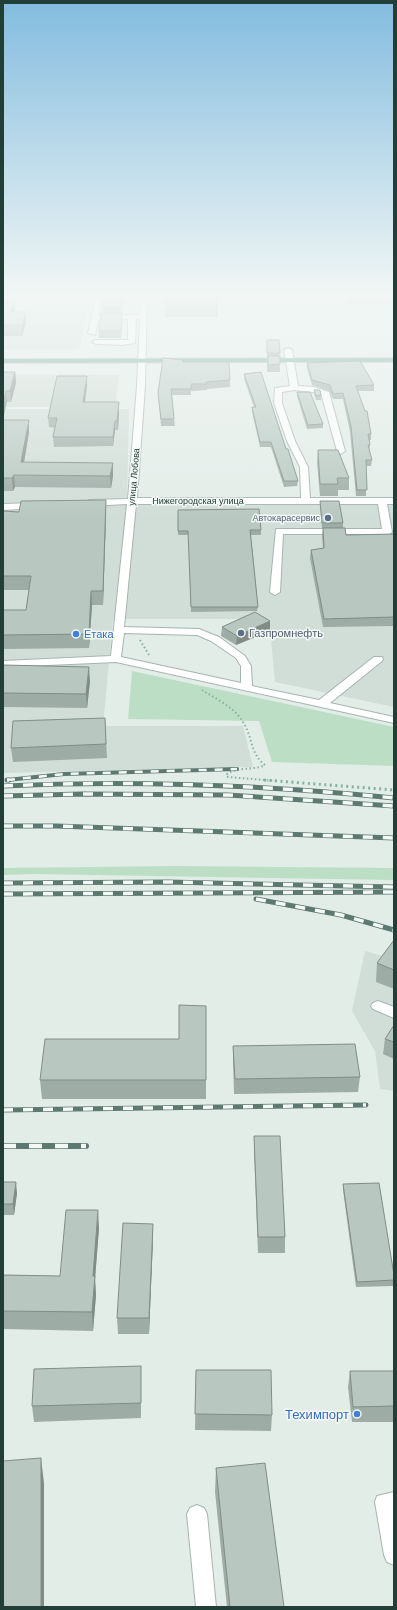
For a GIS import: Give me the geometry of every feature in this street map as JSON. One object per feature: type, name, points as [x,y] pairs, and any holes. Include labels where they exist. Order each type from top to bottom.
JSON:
[{"type":"street","name":"улица Лобова","points":[[116,659],[132,501],[142,370]]},
{"type":"street","points":[[290,370],[294,388]]},
{"type":"street","points":[[306,501],[304,466],[291,441],[278,403],[278,390],[294,388],[314,389],[325,392],[341,451]]},
{"type":"street","name":"Нижегородская улица","points":[[79,503],[132,501],[394,501]]},
{"type":"street","points":[[275,592],[279,531],[387,532],[382,501]]},
{"type":"street","points":[[3,507],[41,505]]},
{"type":"street","points":[[119,630],[199,632],[215,639],[240,656],[246,666],[247,688]]},
{"type":"street","points":[[3,664],[116,659],[394,720]]},
{"type":"street","points":[[321,704],[378,659]]},
{"type":"street","points":[[378,1006],[394,1013]]},
{"type":"street","points":[[394,1501],[384,1502],[394,1555]]},
{"type":"street","points":[[197,1514],[206,1607]]},
{"type":"path","points":[[134,630],[157,668]]},
{"type":"path","points":[[177,672],[236,714],[244,722],[257,759],[265,765],[250,770],[230,772],[226,776],[394,790]]},
{"type":"shaded area","points":[[3,374],[119,375],[115,407],[3,407]]},
{"type":"shaded area","points":[[3,409],[129,409],[127,505],[394,505],[394,707],[275,682],[269,619],[113,619],[103,726],[243,726],[253,767],[3,773]]},
{"type":"shaded area","points":[[365,951],[394,959],[394,1091],[380,1089],[375,1051],[352,1011]]},
{"type":"green space","points":[[132,671],[394,727],[394,766],[272,762],[259,721],[128,719]]},
{"type":"green space","points":[[176,866],[394,868],[394,880],[34,874],[3,875],[3,868]]},
{"type":"building","points":[[161,370],[229,370],[230,380],[206,382],[207,384],[191,384],[191,389],[171,389],[174,419],[161,419],[158,393]]},
{"type":"building","points":[[309,370],[365,370],[374,385],[356,386],[365,411],[367,411],[371,434],[368,434],[370,445],[368,445],[372,460],[366,460],[367,490],[357,490],[351,426],[343,393],[333,394],[330,385],[312,380]]},
{"type":"building","points":[[3,372],[15,372],[10,391],[6,391],[3,404]]},
{"type":"building","points":[[261,372],[298,481],[284,481],[271,442],[260,442],[252,407],[256,407],[244,374]]},
{"type":"building","points":[[57,376],[87,376],[83,402],[119,402],[117,421],[115,421],[113,437],[53,437],[57,418],[48,418]]},
{"type":"building","points":[[314,390],[320,390],[321,395],[316,396]]},
{"type":"building","points":[[297,392],[310,392],[323,424],[308,425]]},
{"type":"building","points":[[3,420],[29,420],[21,462],[113,463],[110,476],[14,475],[12,478],[3,478]]},
{"type":"building","points":[[318,450],[338,450],[349,478],[337,478],[338,484],[320,484]]},
{"type":"building","points":[[106,500],[103,591],[91,591],[89,634],[3,635],[3,610],[26,610],[31,576],[3,576],[3,511],[19,512],[21,501]]},
{"type":"building","points":[[320,501],[339,501],[343,523],[322,523]]},
{"type":"building","points":[[259,509],[261,530],[250,530],[258,607],[191,607],[188,531],[178,531],[178,510]]},
{"type":"building","points":[[323,528],[345,528],[346,535],[394,534],[394,617],[324,619],[311,550],[324,548]]},
{"type":"building","points":[[255,612],[270,621],[237,636],[222,627]]},
{"type":"building","points":[[3,665],[89,667],[86,694],[3,693]]},
{"type":"building","points":[[105,718],[106,744],[11,748],[13,721]]},
{"type":"building","points":[[394,940],[394,970],[377,963]]},
{"type":"building","points":[[179,1005],[206,1006],[206,1080],[40,1080],[45,1039],[179,1039]]},
{"type":"building","points":[[394,1025],[394,1042],[385,1039]]},
{"type":"building","points":[[355,1044],[360,1077],[235,1079],[233,1046]]},
{"type":"building","points":[[254,1136],[280,1136],[285,1237],[258,1237]]},
{"type":"building","points":[[3,1182],[16,1182],[13,1204],[3,1204]]},
{"type":"building","points":[[379,1183],[394,1280],[357,1282],[343,1184]]},
{"type":"building","points":[[66,1210],[98,1210],[92,1312],[3,1311],[3,1275],[60,1276]]},
{"type":"building","points":[[123,1223],[153,1224],[149,1318],[117,1318]]},
{"type":"building","points":[[141,1366],[141,1403],[32,1406],[34,1369]]},
{"type":"building","points":[[196,1370],[271,1370],[272,1415],[195,1414]]},
{"type":"building","points":[[350,1371],[394,1371],[394,1406],[353,1407]]},
{"type":"building","points":[[41,1458],[41,1607],[3,1607],[3,1461]]},
{"type":"building","points":[[265,1463],[284,1607],[230,1607],[216,1468]]},
{"type":"railway","points":[[9,780],[7,780],[64,774],[237,769]]},
{"type":"railway","points":[[3,786],[52,784],[199,785],[296,790],[394,798]]},
{"type":"railway","points":[[3,796],[82,794],[228,795],[394,806]]},
{"type":"railway","points":[[3,826],[56,826],[394,838]]},
{"type":"railway","points":[[3,883],[168,882],[394,887]]},
{"type":"railway","points":[[3,894],[394,892]]},
{"type":"railway","points":[[256,899],[341,915],[394,930]]},
{"type":"railway","points":[[3,1110],[366,1105]]},
{"type":"railway","points":[[3,1146],[86,1146]]},
{"type":"place","name":"Автокарасервис","points":[[328,518]]},
{"type":"place","name":"Газпромнефть","points":[[241,633]]},
{"type":"place","name":"Етака","points":[[76,634]]},
{"type":"place","name":"Техимпорт","points":[[357,1414]]}]
